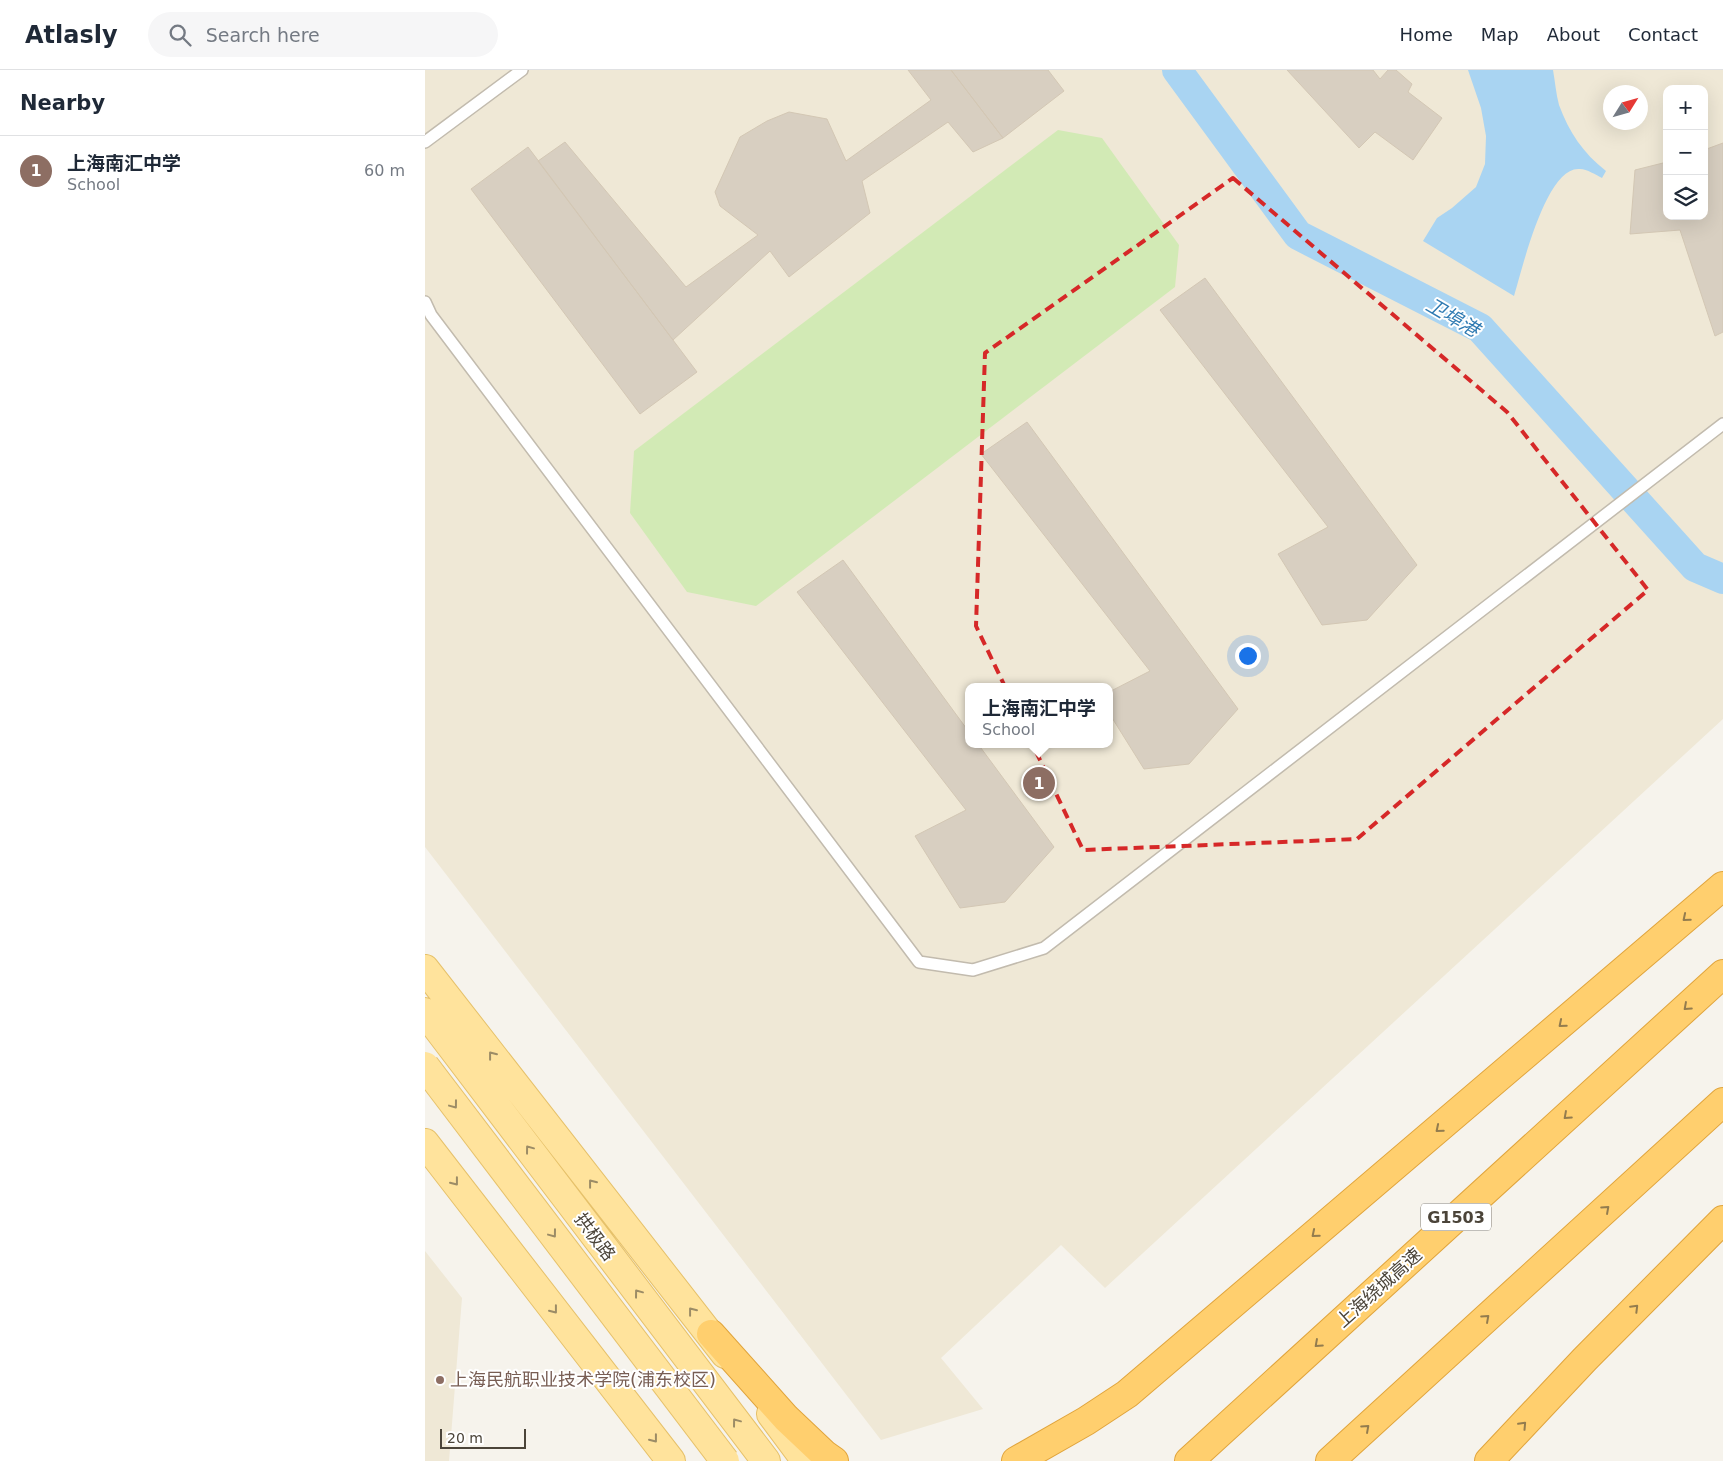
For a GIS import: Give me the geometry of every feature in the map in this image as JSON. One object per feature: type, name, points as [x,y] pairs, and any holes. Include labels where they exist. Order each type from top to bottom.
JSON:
[{"type":"highway","points":[[1016,1461],[1086,1421],[1127,1394],[1723,886]]},
{"type":"highway","name":"上海绕城高速","points":[[1189,1461],[1723,974]]},
{"type":"highway","points":[[1330,1461],[1723,1102]]},
{"type":"highway","points":[[1489,1461],[1585,1359],[1723,1220]]},
{"type":"highway","points":[[711,1334],[786,1418],[834,1461]]},
{"type":"main road","points":[[425,969],[711,1334],[806,1461]]},
{"type":"main road","name":"拱极路","points":[[425,1012],[766,1461]]},
{"type":"main road","name":"拱极路","points":[[425,1066],[725,1461]]},
{"type":"main road","points":[[425,1143],[671,1461]]},
{"type":"lane","points":[[425,142],[522,70]]},
{"type":"lane","points":[[425,302],[431,315],[919,962],[973,970],[1044,948],[1723,424]]},
{"type":"highlighted area","points":[[1233,178],[1507,412],[1648,590],[1357,839],[1083,850],[976,626],[985,353]]},
{"type":"shaded area","points":[[425,70],[1723,70],[1723,719],[1105,1288],[1061,1245],[941,1358],[983,1409],[881,1440],[425,847]]},
{"type":"shaded area","name":"上海民航职业技术学院(浦东校区)","points":[[425,1251],[462,1298],[449,1461],[425,1461]]},
{"type":"green space","points":[[1058,130],[1102,138],[1179,245],[1175,287],[756,606],[687,592],[630,513],[634,451]]},
{"type":"water","points":[[1468,70],[1553,70],[1559,105],[1567,124],[1590,157],[1606,171],[1602,178],[1583,169],[1568,172],[1556,184],[1537,221],[1514,296],[1423,241],[1437,218],[1452,208],[1476,187],[1485,164],[1486,136],[1481,108]]},
{"type":"building","points":[[908,70],[951,70],[1003,138],[973,152],[948,122],[862,181],[870,213],[789,277],[770,251],[673,340],[538,161],[565,142],[686,287],[758,235],[720,206],[715,192],[740,137],[767,121],[789,112],[827,119],[846,161],[931,100]]},
{"type":"building","points":[[951,70],[1048,70],[1064,91],[1003,138]]},
{"type":"building","points":[[1287,70],[1373,70],[1380,79],[1388,70],[1396,70],[1412,84],[1408,92],[1442,118],[1413,160],[1375,132],[1359,148]]},
{"type":"building","points":[[1723,143],[1723,332],[1715,336],[1680,230],[1630,234],[1635,170],[1663,163],[1663,220],[1708,220],[1708,149]]},
{"type":"building","points":[[528,147],[697,372],[640,414],[471,189]]},
{"type":"building","points":[[1205,278],[1417,565],[1367,620],[1322,625],[1278,554],[1328,527],[1160,310]]},
{"type":"building","points":[[1027,422],[1238,709],[1189,764],[1144,769],[1113,719],[1113,690],[1150,671],[981,454]]},
{"type":"building","points":[[843,560],[965,727],[965,748],[981,748],[1054,847],[1005,902],[960,908],[915,836],[966,810],[797,592]]},
{"type":"waterway","name":"卫埠港","points":[[1177,70],[1298,235],[1480,328],[1695,567],[1723,579]]},
{"type":"place","name":"上海南汇中学","points":[[1039,783]]},
{"type":"place","name":"上海民航职业技术学院(浦东校区)","points":[[440,1380]]}]
